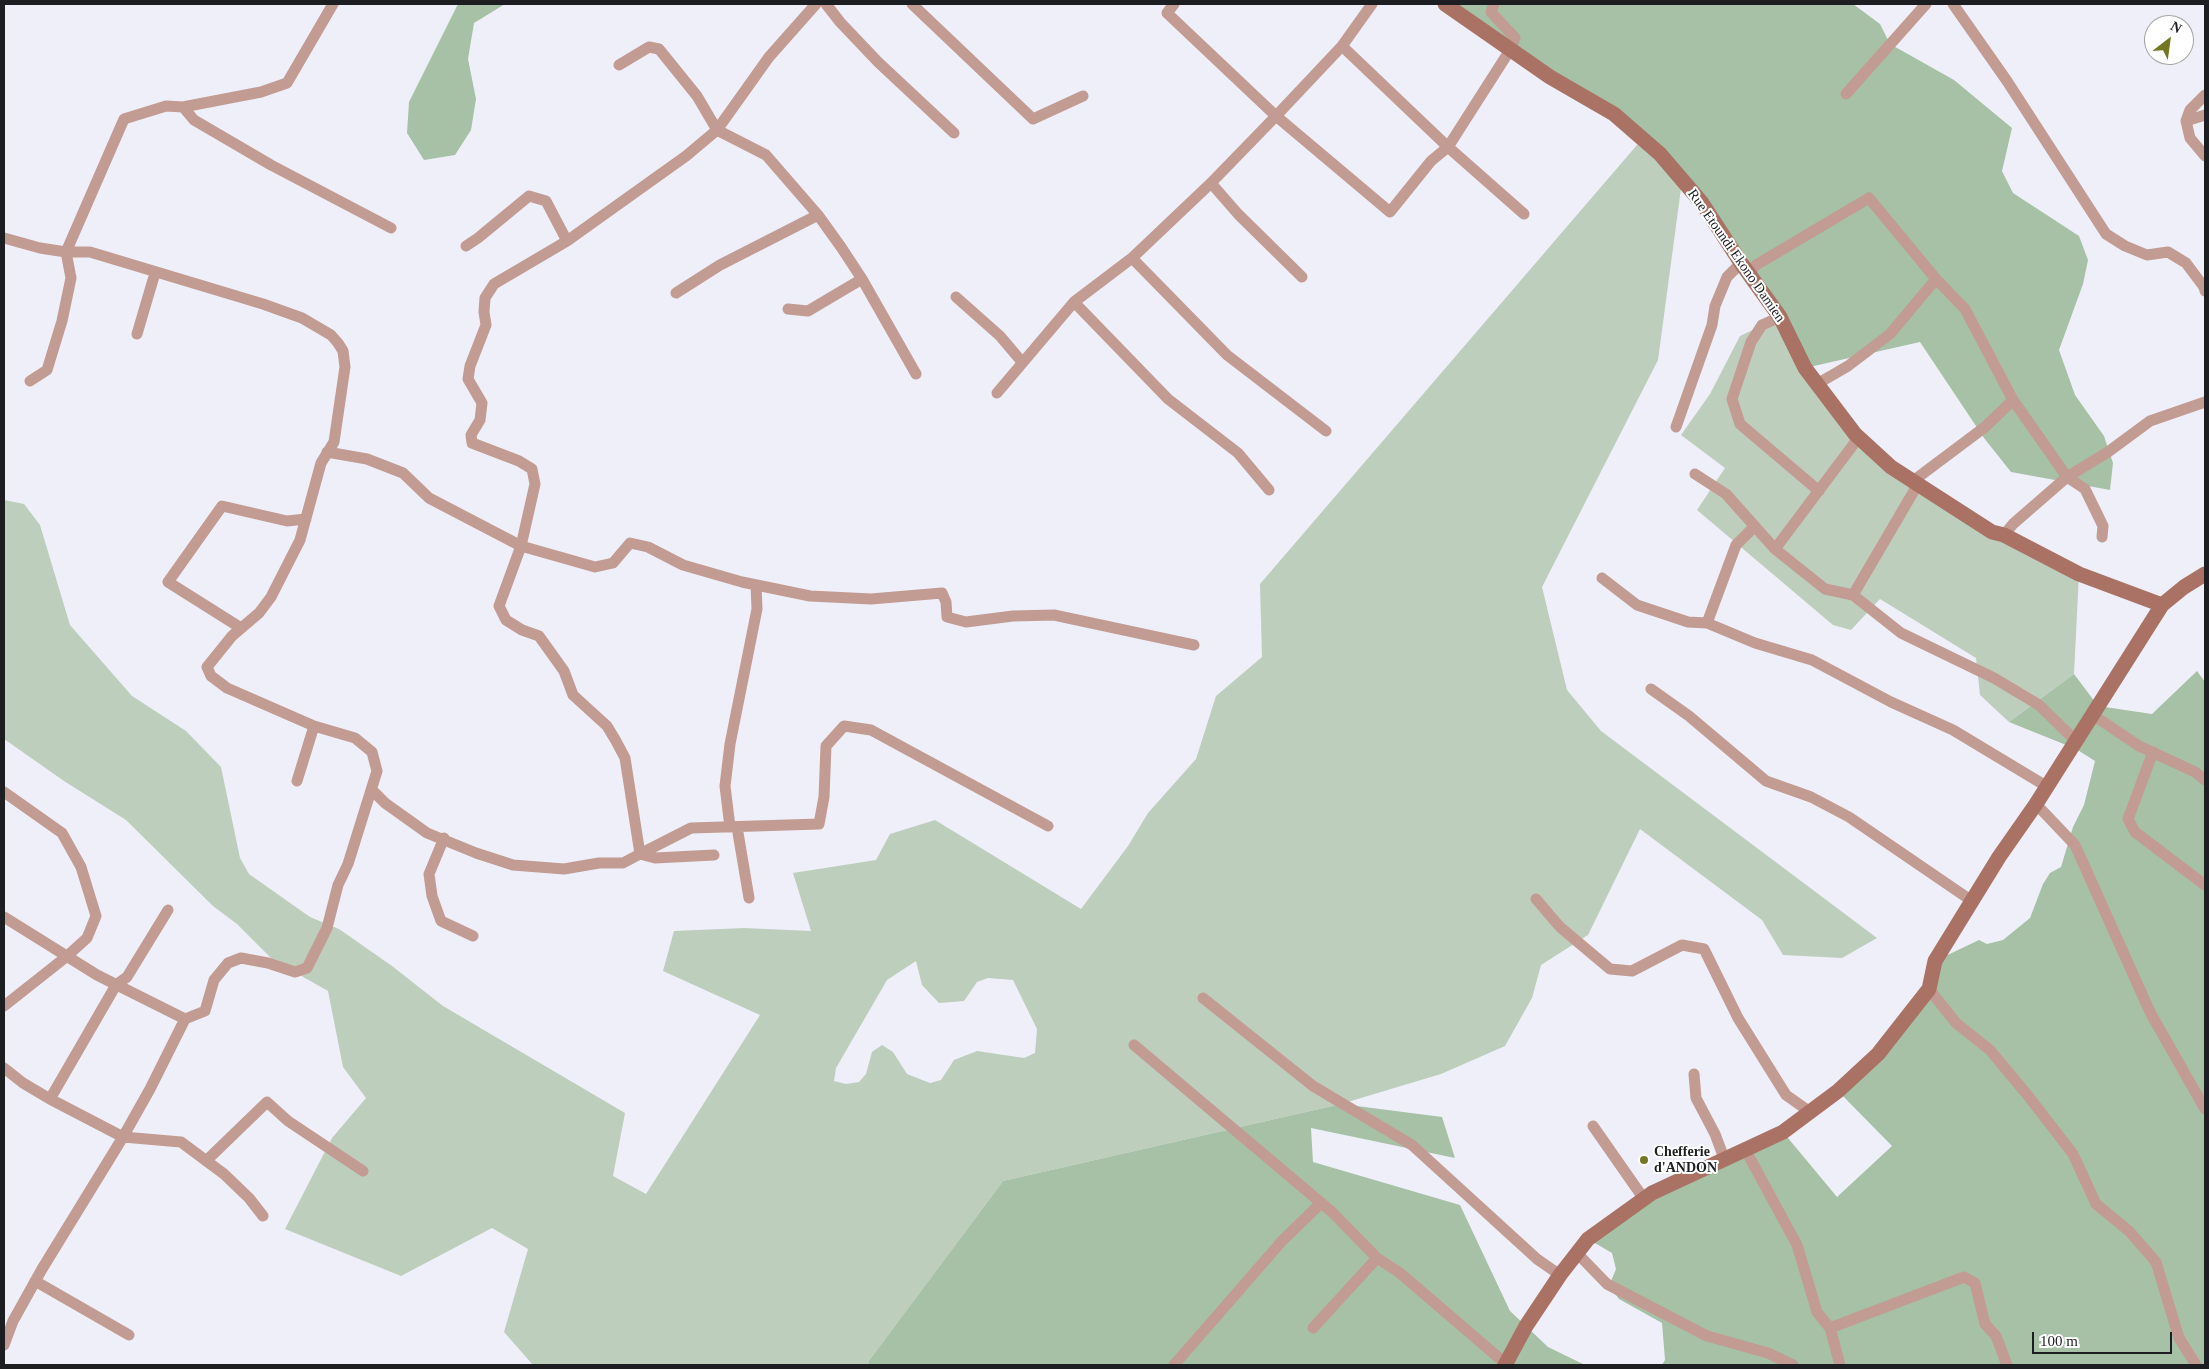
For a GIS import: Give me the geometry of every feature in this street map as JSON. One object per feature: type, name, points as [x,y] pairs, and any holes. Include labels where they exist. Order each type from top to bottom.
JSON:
[{"type":"street","points":[[30,381],[47,370],[62,321],[71,278],[66,252],[124,119],[166,106],[183,107],[261,92],[287,83],[333,4]]},
{"type":"street","points":[[640,854],[625,758],[616,741],[606,726],[573,695],[564,671],[539,636],[522,630],[506,620],[499,606],[521,546],[535,484],[532,468],[472,443],[471,435],[480,420],[482,403],[468,379],[470,366],[486,325],[484,312],[485,298],[494,284],[567,241],[686,156],[717,130],[769,58],[816,4]]},
{"type":"street","points":[[826,4],[840,22],[878,62],[954,133]]},
{"type":"street","points":[[912,4],[1033,118],[1083,96]]},
{"type":"street","points":[[1174,4],[1167,13],[1276,116],[1390,212],[1431,161],[1448,147],[1510,50],[1515,38],[1491,12],[1494,4]]},
{"type":"street","points":[[997,393],[1074,302],[1132,258],[1211,183],[1276,116],[1342,46],[1372,4]]},
{"type":"street","name":"Rue Etoundi Ekono Damien","points":[[1445,4],[1550,77],[1614,114],[1660,154],[1702,203],[1780,317],[1805,368],[1859,437],[1890,467],[1992,532],[2004,535],[2079,574],[2162,605]]},
{"type":"street","points":[[1846,94],[1926,4]]},
{"type":"street","points":[[1953,4],[1994,60],[2106,234],[2125,246],[2147,255],[2168,252],[2186,263],[2204,287],[2205,292]]},
{"type":"street","points":[[1342,46],[1448,147],[1524,214]]},
{"type":"street","points":[[619,65],[649,47],[659,49],[697,96],[717,130],[766,154],[818,215],[862,279],[916,374]]},
{"type":"street","points":[[2205,95],[2190,110],[2186,121],[2190,138],[2205,156]]},
{"type":"street","points":[[183,107],[194,120],[271,165],[391,228]]},
{"type":"street","points":[[2186,121],[2205,115]]},
{"type":"street","points":[[1211,183],[1262,239],[1302,277]]},
{"type":"street","points":[[466,246],[529,196],[546,200],[567,241]]},
{"type":"street","points":[[1676,427],[1712,324],[1715,306],[1727,277],[1756,265],[1869,198],[1936,279],[1965,310],[2013,400],[2067,477],[2085,490],[2104,526],[2102,537]]},
{"type":"street","points":[[676,293],[720,265],[818,215]]},
{"type":"street","points":[[4,238],[40,248],[66,252],[90,252],[263,304],[302,318],[331,335],[338,343],[343,351],[345,367],[334,442],[321,462],[300,540],[271,597],[259,613],[241,628],[207,667],[211,676],[227,688],[314,726],[355,738],[372,752],[377,771],[348,864],[338,885],[327,928],[307,968],[295,972],[268,963],[241,958],[228,963],[214,980],[205,1011],[184,1019],[150,1089],[123,1137],[35,1281],[13,1321],[4,1345]]},
{"type":"street","points":[[1132,258],[1227,355],[1326,431]]},
{"type":"street","points":[[137,334],[156,273]]},
{"type":"street","points":[[788,309],[808,311],[862,279]]},
{"type":"street","points":[[1817,384],[1848,366],[1890,334],[1936,279]]},
{"type":"street","points":[[956,297],[1000,336],[1022,362]]},
{"type":"street","points":[[1074,302],[1168,399],[1238,453],[1269,490]]},
{"type":"street","points":[[1780,317],[1762,325],[1751,342],[1732,399],[1740,424],[1819,491]]},
{"type":"street","points":[[1853,595],[1916,483],[1985,427],[2013,400]]},
{"type":"street","points":[[2004,535],[2013,524],[2067,477],[2108,452],[2150,421],[2205,402]]},
{"type":"street","points":[[1775,549],[1859,437]]},
{"type":"street","points":[[327,452],[367,459],[404,473],[429,498],[521,546],[596,566],[613,563],[630,543],[648,546],[683,565],[756,585],[810,596],[871,600],[942,593],[946,602],[947,617],[966,622],[1013,616],[1054,614],[1194,645]]},
{"type":"street","points":[[1695,474],[1726,494],[1775,549],[1825,589],[1853,595],[1902,633],[1994,678],[2039,705],[2076,741]]},
{"type":"street","points":[[241,628],[168,582],[222,506],[287,521],[306,519]]},
{"type":"street","points":[[1707,623],[1736,545],[1754,527]]},
{"type":"street","points":[[1134,1045],[1321,1202],[1377,1258],[1400,1273],[1506,1364],[1526,1326],[1576,1252],[1588,1239],[1644,1199],[1724,1158],[1783,1132],[1850,1080],[1878,1054],[1930,989],[1935,961],[1999,857],[2036,804],[2162,605],[2184,587],[2205,574]]},
{"type":"street","points":[[1602,578],[1637,605],[1688,622],[1707,623],[1756,643],[1812,660],[1891,702],[1953,730],[2046,786]]},
{"type":"street","points":[[749,898],[725,786],[730,744],[757,610],[756,585]]},
{"type":"street","points":[[1651,689],[1689,716],[1766,782],[1811,797],[1849,817],[1972,901]]},
{"type":"street","points":[[2093,714],[2139,746],[2195,772],[2205,780]]},
{"type":"street","points":[[297,781],[314,726]]},
{"type":"street","points":[[372,790],[385,804],[427,833],[444,838],[476,853],[513,865],[543,869],[564,869],[599,863],[623,864],[691,828],[819,824],[824,798],[826,746],[844,726],[871,730],[1048,826]]},
{"type":"street","points":[[2153,752],[2128,819],[2135,832],[2205,885]]},
{"type":"street","points":[[4,792],[62,833],[81,867],[96,916],[87,938],[4,1006]]},
{"type":"street","points":[[365,812],[385,804]]},
{"type":"street","points":[[2036,804],[2075,845],[2150,1012],[2205,1109]]},
{"type":"street","points":[[444,838],[429,874],[432,896],[441,921],[473,936]]},
{"type":"street","points":[[640,854],[655,858],[714,855]]},
{"type":"street","points":[[1536,899],[1560,927],[1610,969],[1632,971],[1682,945],[1704,949],[1738,1018],[1786,1095],[1810,1112]]},
{"type":"street","points":[[50,1099],[116,985],[127,977],[168,910]]},
{"type":"street","points":[[4,917],[66,957],[116,985],[184,1019]]},
{"type":"street","points":[[1930,989],[1956,1023],[1990,1050],[2029,1096],[2073,1154],[2096,1204],[2129,1231],[2156,1262],[2179,1338],[2196,1365]]},
{"type":"street","points":[[1203,998],[1313,1086],[1412,1145],[1537,1259],[1560,1275]]},
{"type":"street","points":[[4,1068],[50,1099],[123,1137],[180,1142],[243,1192],[263,1216]]},
{"type":"street","points":[[1694,1074],[1696,1098],[1715,1134],[1724,1158]]},
{"type":"street","points":[[206,1161],[267,1102],[288,1121],[363,1171]]},
{"type":"street","points":[[1594,1126],[1644,1199]]},
{"type":"street","points":[[1745,1149],[1797,1245],[1817,1312],[1830,1328],[1840,1365]]},
{"type":"street","points":[[1174,1365],[1282,1241],[1321,1202]]},
{"type":"street","points":[[1576,1252],[1607,1284],[1707,1336],[1768,1353],[1793,1365]]},
{"type":"street","points":[[1313,1328],[1377,1258]]},
{"type":"street","points":[[1830,1328],[1964,1277],[1975,1283],[1985,1324],[1996,1336],[2007,1365]]},
{"type":"street","points":[[35,1281],[129,1335]]},
{"type":"green space","points":[[458,4],[505,4],[474,23],[468,59],[476,99],[471,130],[455,155],[424,160],[407,133],[409,102]]},
{"type":"green space","points":[[1445,4],[1853,4],[1880,24],[1890,44],[1954,80],[2012,128],[2002,171],[2013,193],[2079,236],[2088,260],[2083,284],[2059,350],[2075,395],[2104,436],[2113,463],[2110,490],[2011,472],[1984,438],[1920,342],[1805,368],[1780,317],[1660,154]]},
{"type":"green space","points":[[1643,138],[1682,181],[1658,360],[1542,587],[1567,690],[1601,731],[1877,938],[1842,958],[1783,955],[1762,920],[1640,829],[1588,935],[1541,965],[1532,998],[1505,1046],[1441,1074],[1341,1104],[1003,1181],[868,1362],[869,1365],[533,1365],[504,1332],[528,1249],[492,1228],[401,1276],[285,1229],[332,1138],[366,1098],[343,1067],[328,991],[273,960],[237,924],[213,906],[126,820],[64,781],[4,739],[4,500],[24,504],[40,525],[70,625],[132,696],[186,731],[221,767],[240,858],[249,874],[310,917],[339,929],[392,966],[443,1006],[625,1113],[613,1176],[646,1194],[760,1015],[663,971],[674,931],[744,928],[811,931],[793,873],[876,860],[890,834],[935,820],[1081,909],[1128,846],[1148,813],[1196,759],[1216,696],[1262,657],[1260,584]],"holes":[[[916,961],[922,985],[939,1003],[964,1001],[977,982],[988,978],[1013,980],[1037,1029],[1035,1053],[1024,1058],[977,1051],[954,1060],[941,1080],[930,1083],[907,1074],[893,1052],[882,1045],[872,1052],[866,1074],[859,1082],[846,1084],[834,1081],[836,1068],[887,980]]]},
{"type":"green space","points":[[1780,317],[1805,368],[1890,467],[2079,574],[2074,674],[2009,722],[1980,695],[1976,658],[1880,599],[1851,630],[1833,625],[1697,510],[1725,468],[1681,435],[1710,394],[1740,336]]},
{"type":"green space","points":[[2197,671],[2205,682],[2205,1365],[1662,1365],[1665,1360],[1662,1323],[1619,1299],[1609,1286],[1616,1269],[1612,1253],[1588,1239],[1652,1193],[1783,1132],[1837,1197],[1892,1146],[1838,1091],[1929,989],[1935,961],[1979,940],[1987,944],[2003,940],[2030,918],[2043,884],[2050,873],[2061,867],[2073,827],[2084,805],[2095,761],[2076,749],[2009,722],[2074,674],[2098,706],[2152,714]]},
{"type":"green space","points":[[1341,1104],[1442,1117],[1455,1158],[1311,1128],[1313,1162],[1460,1205],[1510,1311],[1548,1347],[1585,1365],[869,1365],[868,1362],[1003,1181]]},
{"type":"place","name":"Chefferie d'ANDON","points":[[1644,1160]]}]
